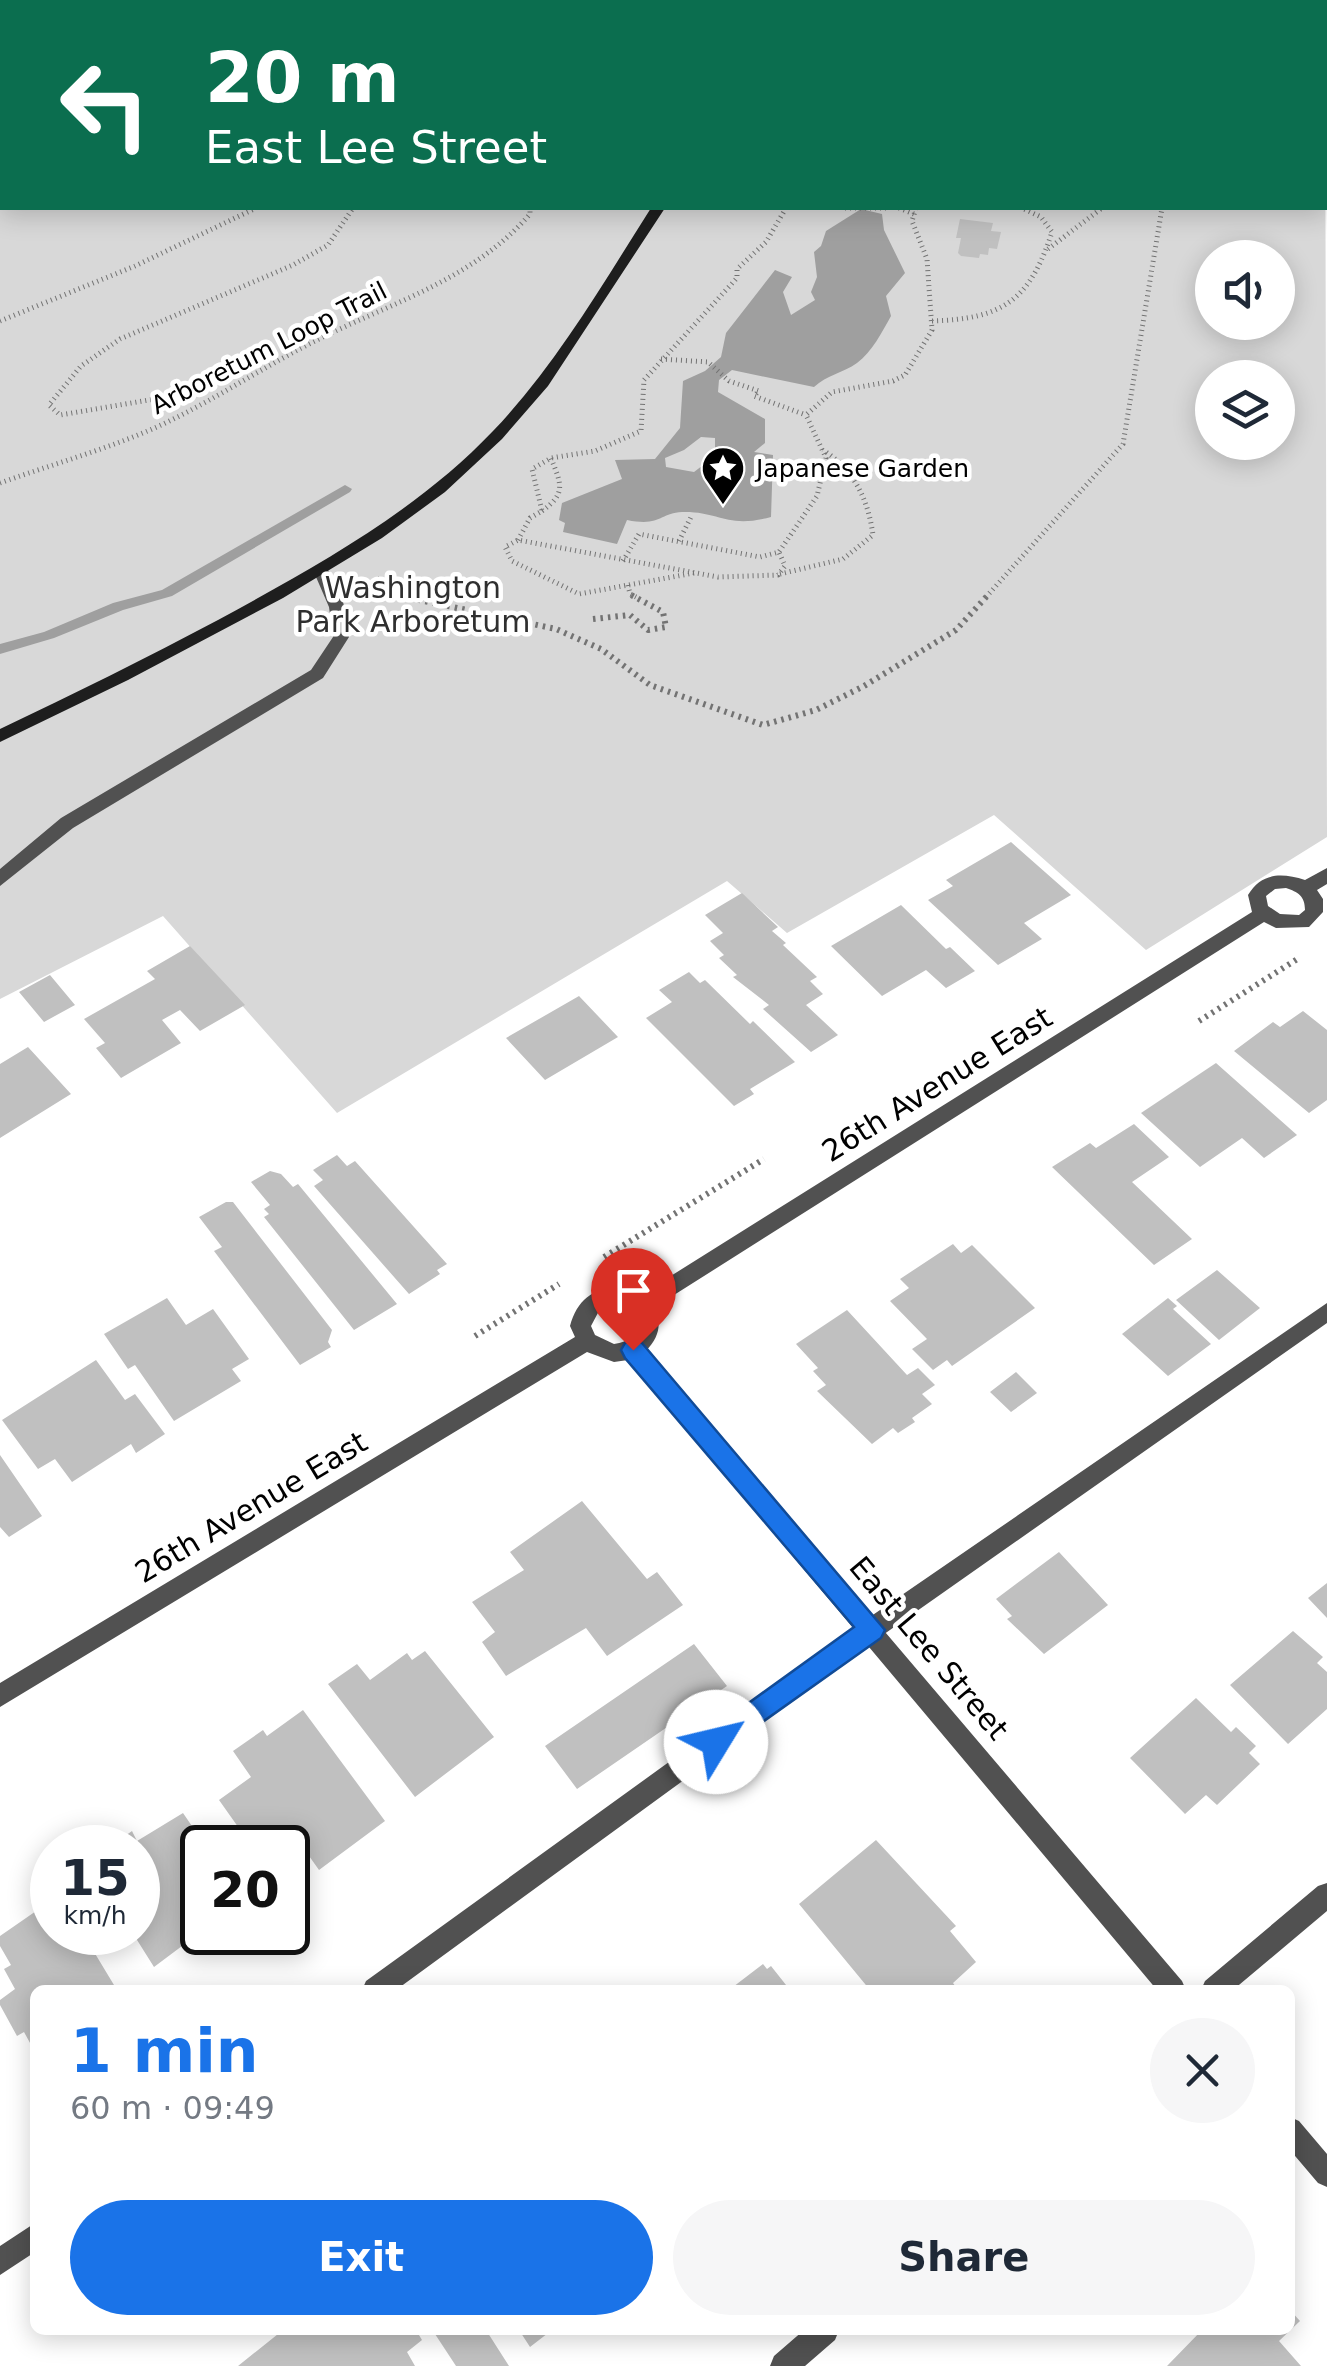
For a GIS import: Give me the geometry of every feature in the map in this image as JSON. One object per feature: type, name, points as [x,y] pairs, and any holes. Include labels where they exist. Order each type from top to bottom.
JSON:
[{"type":"main road","points":[[0,736],[174,650],[322,570],[416,509],[496,437],[564,355],[657,210]]},
{"type":"street","points":[[0,879],[67,824],[317,674],[341,637],[337,607],[322,570]]},
{"type":"street","points":[[1306,889],[1327,876]]},
{"type":"street","points":[[1286,880],[1306,889],[1316,906],[1308,919],[1286,924],[1264,913],[1257,895],[1267,883],[1286,880]]},
{"type":"street","name":"26th Avenue East","points":[[642,1304],[1264,913]]},
{"type":"street","points":[[1308,919],[1327,934]]},
{"type":"street","points":[[618,1294],[642,1304],[651,1326],[649,1336],[633,1350],[611,1354],[599,1351],[587,1341],[580,1326],[582,1316],[595,1300],[618,1294]]},
{"type":"street","points":[[381,1985],[872,1630],[1327,1312]]},
{"type":"street","name":"26th Avenue East","points":[[0,1696],[587,1341]]},
{"type":"street","name":"East Lee Street","points":[[633,1350],[1169,1985]]},
{"type":"street","points":[[1220,1985],[1327,1895]]},
{"type":"street","points":[[1295,2136],[1327,2174]]},
{"type":"street","points":[[0,2262],[30,2240]]},
{"type":"street","points":[[784,2366],[819,2335]]},
{"type":"path","points":[[0,320],[134,266],[248,210]]},
{"type":"path","points":[[161,398],[60,415],[49,405],[81,366],[120,340],[328,245],[352,210]]},
{"type":"path","name":"Arboretum Loop Trail","points":[[0,483],[102,450],[190,410],[317,339],[476,260],[513,234],[532,210]]},
{"type":"path","points":[[542,511],[532,469],[550,458],[595,451],[642,432],[644,380],[736,278],[737,269],[766,242],[785,210]]},
{"type":"path","points":[[932,321],[983,319],[1007,309],[1023,292],[1052,232],[1040,217],[1026,210]]},
{"type":"path","points":[[1047,249],[1099,210]]},
{"type":"path","points":[[377,578],[398,596],[556,629],[602,649],[650,685],[763,725],[816,710],[956,630],[1123,444],[1162,210]]},
{"type":"path","points":[[806,415],[832,392],[893,381],[905,375],[932,330],[928,259],[915,237],[915,211]]},
{"type":"path","points":[[623,561],[639,534],[760,557],[778,552],[817,496],[826,458],[806,415],[754,396],[759,391],[728,382],[708,362],[660,358]]},
{"type":"path","points":[[518,540],[718,577],[778,575],[844,560],[863,549],[872,535],[862,491],[841,460],[822,450]]},
{"type":"path","points":[[550,458],[561,484],[557,500],[530,518],[518,540],[505,547],[512,561],[579,594],[694,574]]},
{"type":"path","points":[[680,542],[690,517]]},
{"type":"path","points":[[778,552],[785,566],[778,575]]},
{"type":"path","points":[[593,619],[630,615],[648,630],[666,627],[663,612],[630,594],[628,585]]},
{"type":"path","points":[[1199,1021],[1309,951]]},
{"type":"path","points":[[587,1267],[764,1159]]},
{"type":"path","points":[[474,1336],[571,1277]]},
{"type":"green space","name":"Washington Park Arboretum","points":[[0,210],[1325,210],[1327,837],[1146,950],[994,815],[787,933],[727,881],[337,1113],[163,916],[0,999]]},
{"type":"shaded area","points":[[859,210],[882,214],[884,230],[905,273],[886,296],[891,316],[884,329],[852,366],[814,387],[732,370],[719,380],[718,392],[765,419],[765,443],[754,452],[773,455],[771,517],[743,521],[682,512],[647,522],[627,520],[617,544],[563,532],[565,523],[559,520],[562,503],[622,479],[615,460],[655,459],[680,428],[683,381],[705,371],[721,357],[726,333],[775,270],[792,277],[783,292],[791,315],[815,300],[811,292],[817,277],[814,252],[821,246],[826,231]],"holes":[[[701,437],[715,438],[715,456],[694,472],[666,467],[665,458]]]},
{"type":"building","points":[[960,219],[993,223],[991,231],[1001,232],[997,249],[989,248],[988,255],[980,254],[979,258],[961,256],[961,238],[956,238]]},
{"type":"building","points":[[1011,842],[1071,895],[1024,923],[1042,939],[998,965],[928,900],[953,886],[946,880]]},
{"type":"building","points":[[742,893],[778,927],[772,931],[817,977],[810,981],[823,994],[806,1005],[838,1035],[811,1052],[763,1009],[769,1005],[733,977],[737,975],[719,958],[724,955],[710,941],[723,933],[705,915]]},
{"type":"building","points":[[901,905],[975,971],[946,988],[926,970],[882,996],[831,946]]},
{"type":"building","points":[[190,946],[245,1005],[200,1031],[180,1010],[162,1020],[181,1043],[121,1078],[96,1048],[105,1043],[84,1019],[155,979],[147,971]]},
{"type":"building","points":[[689,972],[700,983],[705,980],[795,1062],[750,1089],[754,1094],[734,1106],[646,1018],[672,1002],[659,990]]},
{"type":"building","points":[[50,975],[75,1005],[44,1022],[19,992]]},
{"type":"building","points":[[579,996],[618,1037],[545,1080],[506,1038]]},
{"type":"building","points":[[1303,1011],[1327,1030],[1327,1100],[1309,1113],[1234,1051],[1273,1022],[1280,1027]]},
{"type":"building","points":[[28,1047],[71,1094],[0,1138],[0,1064]]},
{"type":"building","points":[[1216,1063],[1297,1135],[1264,1158],[1242,1138],[1200,1167],[1141,1113]]},
{"type":"building","points":[[1134,1124],[1169,1157],[1132,1182],[1192,1239],[1154,1265],[1052,1167],[1090,1143],[1096,1148]]},
{"type":"building","points":[[337,1155],[347,1166],[355,1161],[447,1264],[437,1270],[440,1274],[409,1294],[314,1186],[323,1180],[313,1170]]},
{"type":"building","points":[[270,1171],[281,1174],[293,1187],[298,1184],[397,1304],[354,1330],[264,1217],[269,1214],[264,1209],[270,1205],[251,1182]]},
{"type":"building","points":[[233,1202],[332,1330],[328,1342],[331,1347],[300,1365],[214,1251],[222,1247],[199,1217]]},
{"type":"building","points":[[953,1244],[961,1253],[972,1245],[1035,1308],[952,1366],[947,1360],[933,1370],[912,1349],[927,1339],[890,1301],[909,1288],[900,1279]]},
{"type":"building","points":[[1217,1270],[1260,1308],[1219,1340],[1176,1300]]},
{"type":"building","points":[[167,1298],[186,1325],[213,1309],[249,1359],[232,1369],[241,1381],[174,1421],[135,1365],[128,1369],[104,1334]]},
{"type":"building","points":[[1168,1298],[1177,1306],[1173,1309],[1211,1344],[1168,1376],[1122,1334]]},
{"type":"building","points":[[847,1310],[907,1375],[918,1368],[935,1385],[922,1394],[932,1404],[912,1418],[915,1422],[898,1433],[893,1428],[872,1444],[817,1391],[826,1385],[813,1371],[818,1368],[796,1344]]},
{"type":"building","points":[[96,1360],[125,1400],[135,1394],[165,1434],[136,1453],[131,1444],[72,1482],[55,1459],[38,1469],[2,1420]]},
{"type":"building","points":[[1016,1372],[1037,1393],[1011,1412],[990,1392]]},
{"type":"building","points":[[0,1455],[42,1516],[9,1537],[0,1527]]},
{"type":"building","points":[[582,1501],[647,1579],[657,1572],[683,1605],[607,1656],[586,1628],[506,1676],[482,1642],[495,1632],[472,1602],[524,1570],[510,1552]]},
{"type":"building","points":[[1059,1552],[1108,1605],[1044,1654],[1007,1619],[1012,1616],[996,1599]]},
{"type":"building","points":[[1327,1583],[1327,1618],[1308,1598]]},
{"type":"building","points":[[1293,1631],[1323,1657],[1317,1663],[1327,1672],[1327,1709],[1288,1744],[1230,1685]]},
{"type":"building","points":[[694,1644],[727,1686],[577,1789],[545,1746]]},
{"type":"building","points":[[425,1651],[494,1737],[415,1797],[328,1684],[357,1664],[370,1680],[407,1653],[412,1660]]},
{"type":"building","points":[[1196,1698],[1231,1732],[1236,1727],[1256,1746],[1249,1753],[1260,1764],[1217,1805],[1206,1795],[1185,1814],[1130,1758]]},
{"type":"building","points":[[303,1710],[385,1821],[319,1870],[310,1857],[310,1825],[237,1825],[219,1800],[251,1777],[233,1751],[263,1730],[267,1736]]},
{"type":"building","points":[[183,1813],[191,1825],[180,1825],[180,1948],[154,1967],[146,1955],[160,1955],[160,1827]]},
{"type":"building","points":[[876,1840],[956,1926],[950,1931],[976,1962],[954,1985],[866,1985],[799,1904]]},
{"type":"building","points":[[30,1915],[30,1955],[96,1955],[114,1985],[30,1985],[30,2043],[24,2032],[17,2036],[0,2005],[0,2000],[15,1989],[4,1969],[11,1965],[0,1946],[0,1936]]},
{"type":"building","points":[[763,1964],[767,1969],[771,1966],[786,1985],[736,1985]]},
{"type":"building","points":[[277,2335],[419,2335],[422,2340],[407,2352],[415,2366],[238,2366]]},
{"type":"building","points":[[436,2335],[489,2335],[509,2366],[456,2366]]},
{"type":"building","points":[[522,2335],[546,2335],[530,2347]]},
{"type":"building","points":[[1197,2335],[1285,2335],[1279,2341],[1301,2366],[1167,2366]]},
{"type":"waterway","points":[[0,649],[49,635],[118,606],[167,593],[345,489]]},
{"type":"place","name":"Japanese Garden","points":[[723,506]]},
{"type":"route","points":[[633,1350],[872,1630],[716,1742]]}]
